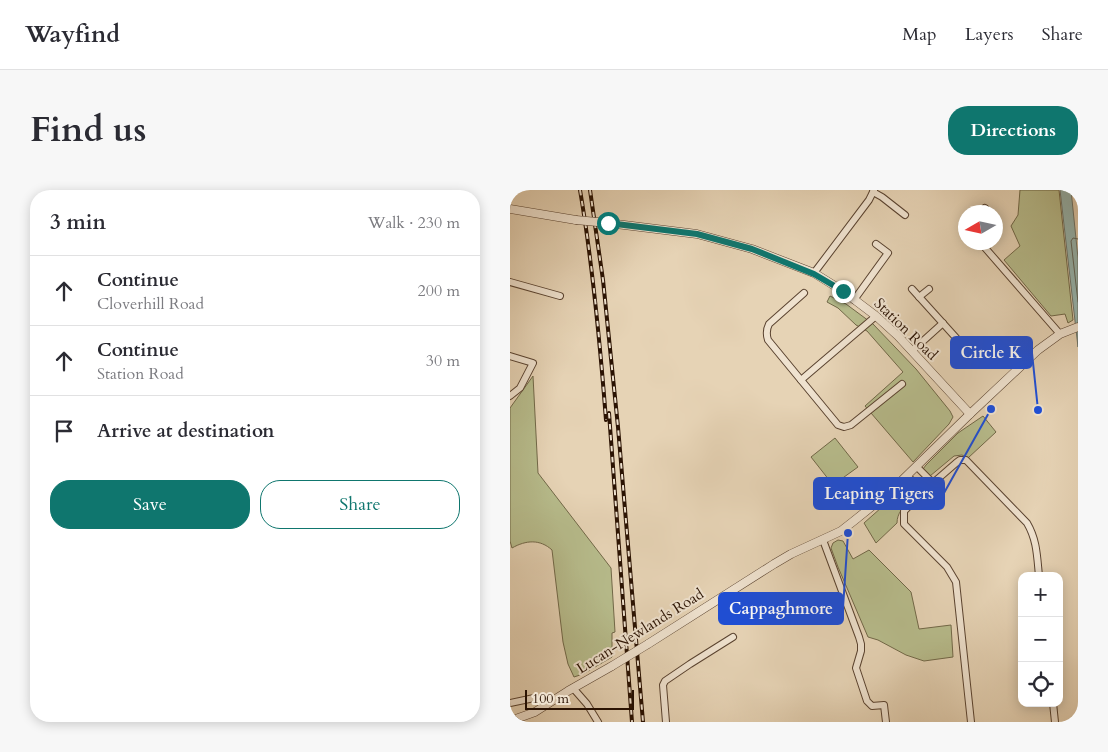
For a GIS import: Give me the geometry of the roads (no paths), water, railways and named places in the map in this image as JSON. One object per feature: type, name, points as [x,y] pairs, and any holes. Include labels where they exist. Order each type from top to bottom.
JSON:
[{"type":"street","points":[[814,274],[874,191],[905,215]]},
{"type":"street","name":"Station Road","points":[[510,209],[576,220],[697,234],[752,249],[814,274],[843,291],[876,316],[912,350],[970,414]]},
{"type":"street","points":[[854,300],[888,253],[876,244]]},
{"type":"street","points":[[987,250],[1060,334]]},
{"type":"street","points":[[510,282],[560,296]]},
{"type":"street","points":[[912,289],[958,340]]},
{"type":"street","points":[[919,297],[929,289]]},
{"type":"street","points":[[804,293],[769,324],[766,334],[768,340],[838,425],[844,427],[851,426],[902,384]]},
{"type":"street","points":[[802,380],[876,316]]},
{"type":"street","points":[[912,350],[944,323]]},
{"type":"street","name":"Lucan-Newlands Road","points":[[510,721],[535,712],[791,554],[841,531],[891,491],[1038,350],[1060,334],[1076,328]]},
{"type":"street","points":[[990,349],[999,344],[1020,366]]},
{"type":"street","points":[[510,356],[533,363],[520,388],[510,396]]},
{"type":"street","points":[[971,722],[956,582],[947,567],[904,524],[904,511],[956,463],[960,460],[966,460],[1030,529],[1036,544],[1040,572]]},
{"type":"street","points":[[916,467],[933,483]]},
{"type":"street","points":[[907,476],[924,492]]},
{"type":"street","points":[[823,540],[861,644],[856,668],[867,701],[872,706],[884,705],[886,722]]},
{"type":"street","points":[[666,722],[663,685],[665,681],[733,637]]},
{"type":"street","points":[[573,688],[598,722]]},
{"type":"street","points":[[510,704],[534,698]]},
{"type":"street","points":[[1053,707],[1054,722]]},
{"type":"water","points":[[1060,190],[1071,190],[1078,258],[1078,347]]},
{"type":"railway","points":[[580,190],[596,305],[606,420]]},
{"type":"railway","points":[[590,190],[603,280],[618,427],[643,722]]},
{"type":"railway","points":[[609,413],[632,722]]},
{"type":"place","name":"Leaping Tigers","points":[[991,409]]},
{"type":"place","name":"Circle K","points":[[1038,410]]},
{"type":"place","name":"Cappaghmore","points":[[848,533]]}]
